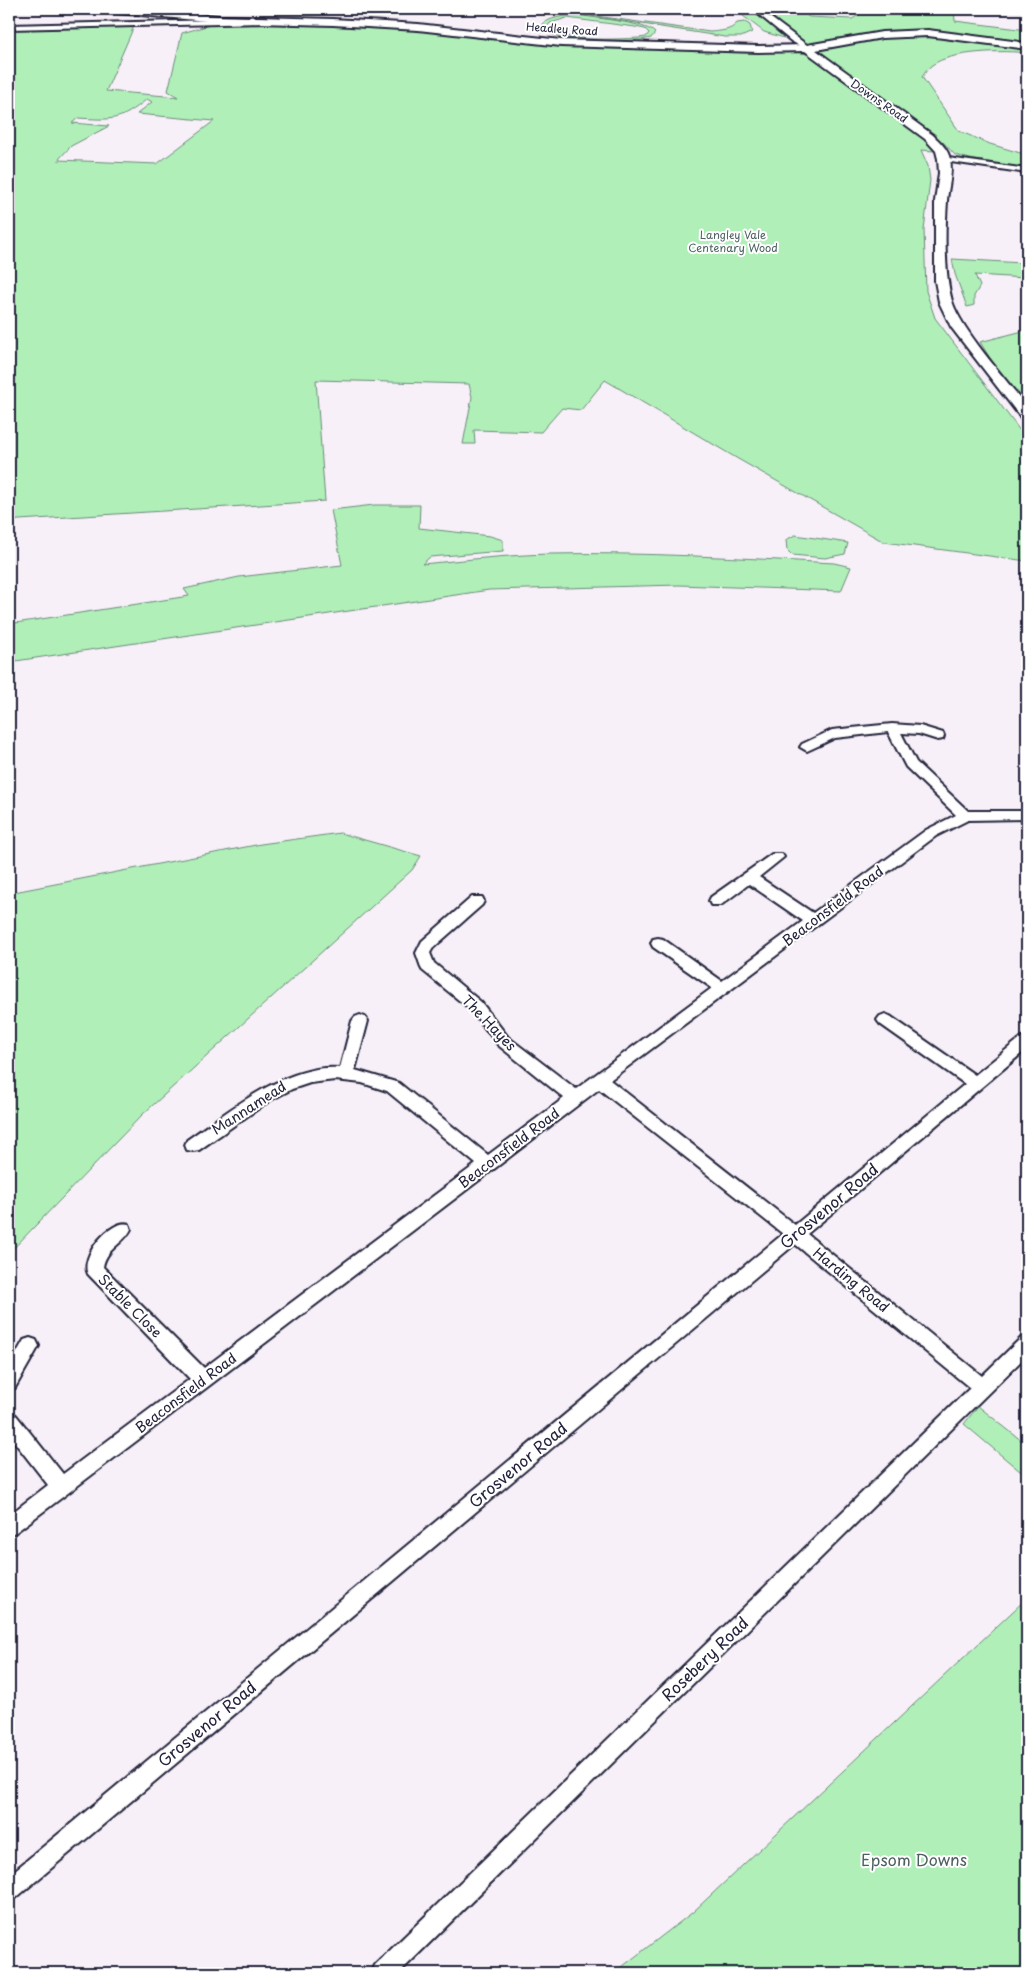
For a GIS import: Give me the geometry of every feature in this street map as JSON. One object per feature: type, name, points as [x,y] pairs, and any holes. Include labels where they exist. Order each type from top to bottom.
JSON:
[{"type":"street","name":"Headley Road","points":[[106,9],[261,21],[333,22],[418,27],[561,43],[758,49],[808,48],[882,35],[928,33],[1027,46]]},
{"type":"street","points":[[755,9],[774,22],[793,41],[808,48]]},
{"type":"street","points":[[9,27],[261,21]]},
{"type":"street","name":"Downs Road","points":[[808,48],[838,72],[929,137],[941,150],[944,159]]},
{"type":"street","points":[[1027,171],[944,159],[945,173],[941,201],[942,281],[946,302],[956,324],[1027,416]]},
{"type":"street","points":[[892,728],[911,764],[965,816]]},
{"type":"street","points":[[807,747],[832,734],[870,729],[920,730],[938,736]]},
{"type":"street","name":"Beaconsfield Road","points":[[9,1526],[487,1164],[931,833],[965,816],[988,814],[1027,815]]},
{"type":"street","points":[[716,902],[777,857]]},
{"type":"street","points":[[750,878],[814,920]]},
{"type":"street","name":"The Hayes","points":[[477,900],[427,945],[423,953],[427,966],[476,1006],[503,1041],[576,1098]]},
{"type":"street","points":[[658,943],[722,988]]},
{"type":"street","points":[[885,1020],[976,1083]]},
{"type":"street","points":[[346,1074],[360,1021]]},
{"type":"street","name":"Grosvenor Road","points":[[9,1889],[1027,1040]]},
{"type":"street","name":"Mannamead","points":[[193,1145],[272,1091],[291,1082],[326,1074],[346,1074],[376,1080],[393,1087],[487,1164]]},
{"type":"street","name":"Harding Road","points":[[599,1080],[984,1388]]},
{"type":"street","name":"Stable Close","points":[[123,1229],[105,1243],[98,1253],[94,1269],[203,1380]]},
{"type":"street","name":"Rosebery Road","points":[[383,1973],[1027,1344]]},
{"type":"street","points":[[11,1376],[30,1346]]},
{"type":"street","points":[[9,1422],[61,1487]]},
{"type":"green space","points":[[546,9],[710,32],[732,28],[737,23],[745,22],[750,25],[752,32],[741,37],[725,37]]},
{"type":"green space","points":[[734,9],[750,11],[762,17],[784,38],[764,32]]},
{"type":"green space","points":[[762,9],[798,9],[809,17],[852,19],[866,11],[884,10],[900,13],[908,12],[906,9],[954,9],[955,21],[1027,30],[1027,44],[929,31],[809,45],[802,42]]},
{"type":"green space","points":[[577,15],[630,23],[650,29],[655,33],[651,38],[641,40],[603,41],[559,37],[541,26],[552,19]],"holes":[[[567,18],[645,29],[649,33],[646,37],[639,38],[591,39],[565,36],[547,27],[550,23]]]},
{"type":"green space","name":"Langley Vale Centenary Wood","points":[[135,24],[106,91],[178,97],[168,91],[182,33],[210,25],[326,24],[421,31],[569,46],[793,51],[811,55],[925,138],[934,151],[921,150],[928,166],[930,180],[924,230],[926,291],[935,318],[1027,440],[1027,561],[884,542],[738,459],[605,380],[581,410],[562,408],[541,432],[474,430],[475,444],[463,444],[472,397],[469,384],[316,380],[325,501],[9,522],[9,27]],"holes":[[[147,99],[152,102],[137,114],[214,121],[157,164],[58,160],[71,146],[109,126],[72,123],[78,118],[115,118],[138,107]]]},
{"type":"green space","points":[[928,34],[1027,47],[1027,53],[992,52],[964,54],[941,60],[932,65],[922,77],[959,131],[990,144],[1027,155],[1027,169],[955,155],[943,142],[816,51],[822,47],[883,37]]},
{"type":"green space","points":[[952,259],[1023,263],[1025,278],[975,275],[980,286],[974,296],[974,305],[967,307],[955,274]]},
{"type":"green space","points":[[1027,330],[1027,408],[993,363],[980,342]]},
{"type":"green space","points":[[374,505],[420,505],[419,528],[490,536],[503,540],[503,551],[430,557],[422,564],[518,555],[586,554],[763,559],[834,563],[851,567],[841,591],[679,585],[489,590],[9,662],[9,624],[189,596],[184,589],[239,577],[342,565],[331,510]]},
{"type":"green space","points":[[795,535],[848,543],[845,554],[825,558],[792,555],[787,550],[786,540]]},
{"type":"green space","points":[[340,833],[421,856],[412,870],[142,1115],[9,1253],[9,893],[261,844]]},
{"type":"green space","points":[[978,1406],[1027,1445],[1027,1477],[964,1424]]},
{"type":"green space","name":"Epsom Downs","points":[[1027,1598],[1027,1973],[614,1973],[693,1912]]}]
